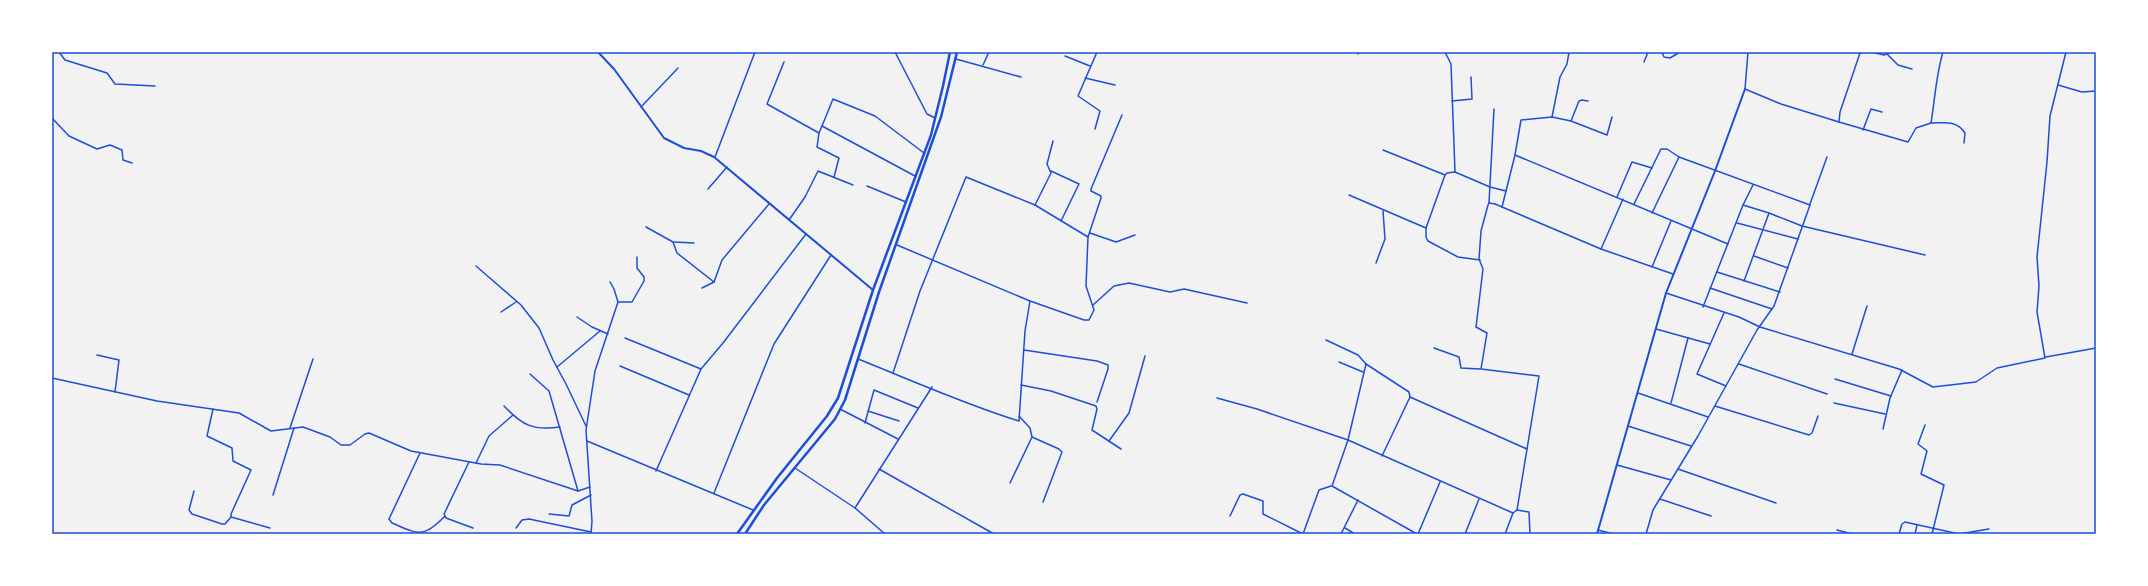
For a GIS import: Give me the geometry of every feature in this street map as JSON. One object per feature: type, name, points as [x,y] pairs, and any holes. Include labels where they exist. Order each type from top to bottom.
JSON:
[{"type":"highway","points":[[737,534],[753,510],[833,407],[843,386],[873,290],[924,153],[935,118],[950,52]]},
{"type":"highway","points":[[745,534],[794,467],[829,426],[840,409],[849,388],[862,343],[941,117],[957,52]]},
{"type":"highway","points":[[856,341],[862,343]]},
{"type":"street","points":[[59,52],[65,60],[107,73],[115,84],[155,86]]},
{"type":"street","points":[[599,52],[614,69],[664,138],[684,148],[701,151],[714,157],[873,290]]},
{"type":"street","points":[[714,157],[755,52]]},
{"type":"street","points":[[895,52],[927,114],[935,118]]},
{"type":"street","points":[[983,66],[989,52]]},
{"type":"street","points":[[1095,130],[1100,110],[1078,97],[1097,52]]},
{"type":"street","points":[[1445,52],[1451,64],[1455,172]]},
{"type":"street","points":[[1552,117],[1560,77],[1567,64],[1569,52]]},
{"type":"street","points":[[1644,62],[1648,52]]},
{"type":"street","points":[[1662,52],[1664,57],[1668,58],[1680,52]]},
{"type":"street","points":[[1597,534],[1666,293],[1716,171],[1745,89],[1748,52]]},
{"type":"street","points":[[1856,52],[1865,52]]},
{"type":"street","points":[[1871,52],[1887,54],[1892,52]]},
{"type":"street","points":[[1931,123],[1934,94],[1938,84],[1938,70],[1943,52]]},
{"type":"street","points":[[2046,357],[2036,312],[2039,286],[2036,260],[2047,162],[2050,116],[2066,52]]},
{"type":"street","points":[[1839,122],[1840,112],[1860,53]]},
{"type":"street","points":[[1887,54],[1898,64],[1912,69]]},
{"type":"street","points":[[1065,56],[1090,66]]},
{"type":"street","points":[[956,58],[1021,77]]},
{"type":"street","points":[[784,62],[767,104],[819,133]]},
{"type":"street","points":[[641,107],[678,68]]},
{"type":"street","points":[[1452,101],[1472,99],[1470,77]]},
{"type":"street","points":[[1085,78],[1115,85]]},
{"type":"street","points":[[2058,85],[2082,92],[2096,90]]},
{"type":"street","points":[[1745,89],[1781,104],[1907,143],[1916,128],[1931,123],[1952,123],[1960,126],[1965,133],[1964,142]]},
{"type":"street","points":[[834,177],[840,158],[816,147],[819,133],[833,99],[875,116],[924,153]]},
{"type":"street","points":[[1571,121],[1579,101],[1588,101]]},
{"type":"street","points":[[1481,369],[1487,333],[1476,327],[1483,269],[1480,260],[1481,231],[1490,203],[1494,109]]},
{"type":"street","points":[[1863,130],[1871,109],[1882,112]]},
{"type":"street","points":[[896,245],[1030,301],[1087,321],[1090,320],[1094,312],[1086,286],[1088,237],[1101,197],[1091,189],[1122,115]]},
{"type":"street","points":[[1502,207],[1515,155],[1521,120],[1552,117],[1571,121],[1607,135],[1612,117]]},
{"type":"street","points":[[52,118],[69,136],[97,149],[110,145],[122,150],[124,160],[132,163]]},
{"type":"street","points":[[822,126],[915,176]]},
{"type":"street","points":[[1053,141],[1047,164],[1051,171],[1079,184],[1061,221]]},
{"type":"street","points":[[1634,204],[1661,150],[1667,149],[1679,157],[1810,205]]},
{"type":"street","points":[[1382,150],[1445,175]]},
{"type":"street","points":[[1515,155],[1728,244]]},
{"type":"street","points":[[1652,213],[1679,157]]},
{"type":"street","points":[[1646,534],[1653,510],[1715,406],[1738,364],[1772,309],[1780,292],[1827,157]]},
{"type":"street","points":[[1617,197],[1632,162],[1652,168]]},
{"type":"street","points":[[708,189],[727,167]]},
{"type":"street","points":[[789,220],[805,197],[818,171],[853,185]]},
{"type":"street","points":[[1035,205],[1051,171]]},
{"type":"street","points":[[1480,260],[1458,257],[1428,242],[1426,237],[1426,228],[1445,175],[1447,173],[1455,172],[1490,187],[1506,191]]},
{"type":"street","points":[[893,372],[932,259],[966,177],[1035,205],[1088,237]]},
{"type":"street","points":[[1703,306],[1743,205],[1754,185]]},
{"type":"street","points":[[867,186],[906,202]]},
{"type":"street","points":[[1349,195],[1426,228]]},
{"type":"street","points":[[1601,249],[1623,199]]},
{"type":"street","points":[[1490,203],[1601,249],[1673,274]]},
{"type":"street","points":[[702,288],[714,282],[722,260],[769,204]]},
{"type":"street","points":[[1743,205],[1769,212],[1802,226],[1925,255]]},
{"type":"street","points":[[1376,263],[1385,239],[1383,210]]},
{"type":"street","points":[[1744,281],[1764,230],[1769,212]]},
{"type":"street","points":[[1652,267],[1671,221]]},
{"type":"street","points":[[1737,223],[1798,239]]},
{"type":"street","points":[[646,227],[673,242],[694,243]]},
{"type":"street","points":[[1089,233],[1116,242],[1135,235]]},
{"type":"street","points":[[656,470],[700,370],[723,343],[806,234]]},
{"type":"street","points":[[673,242],[677,253],[714,282]]},
{"type":"street","points":[[714,493],[774,344],[831,255]]},
{"type":"street","points":[[1754,256],[1788,268]]},
{"type":"street","points":[[618,302],[632,302],[644,281],[644,277],[637,268],[638,257]]},
{"type":"street","points":[[476,266],[516,302],[539,328],[556,367],[587,427]]},
{"type":"street","points":[[1717,272],[1780,292]]},
{"type":"street","points":[[516,528],[522,520],[529,519],[591,533],[592,521],[587,427],[595,371],[618,302],[610,282]]},
{"type":"street","points":[[1093,305],[1114,286],[1129,283],[1170,292],[1184,289],[1247,302]]},
{"type":"street","points":[[1710,288],[1772,309]]},
{"type":"street","points":[[1666,293],[1760,327],[1902,370],[1935,387],[1976,382],[1997,368],[2096,348]]},
{"type":"street","points":[[858,359],[932,388],[982,410],[1018,421],[1030,301]]},
{"type":"street","points":[[501,312],[516,302]]},
{"type":"street","points":[[1852,354],[1867,306]]},
{"type":"street","points":[[1724,313],[1697,374],[1726,386]]},
{"type":"street","points":[[577,317],[600,331],[608,334]]},
{"type":"street","points":[[1656,329],[1710,344]]},
{"type":"street","points":[[556,367],[600,331]]},
{"type":"street","points":[[625,338],[700,370]]},
{"type":"street","points":[[1671,404],[1688,338]]},
{"type":"street","points":[[1326,340],[1358,355],[1366,364],[1409,392],[1410,397],[1382,456]]},
{"type":"street","points":[[1434,348],[1459,357],[1461,368],[1539,376],[1517,510],[1513,513],[1505,534]]},
{"type":"street","points":[[1024,350],[1097,360],[1108,365],[1097,402]]},
{"type":"street","points":[[97,355],[119,360],[115,393]]},
{"type":"street","points":[[1109,442],[1129,413],[1145,356]]},
{"type":"street","points":[[290,428],[314,359]]},
{"type":"street","points":[[1339,362],[1364,373]]},
{"type":"street","points":[[1332,486],[1348,440],[1366,364]]},
{"type":"street","points":[[1738,364],[1827,394]]},
{"type":"street","points":[[620,366],[689,395]]},
{"type":"street","points":[[1883,429],[1885,414],[1902,370]]},
{"type":"street","points":[[530,374],[549,391],[578,491]]},
{"type":"street","points":[[52,378],[157,401],[213,408],[238,413],[271,431],[303,427],[330,437],[341,445],[350,445],[365,434],[369,433],[411,451],[469,462],[500,465],[578,491],[590,487]]},
{"type":"street","points":[[1835,379],[1891,396]]},
{"type":"street","points":[[1021,385],[1051,391],[1096,406],[1098,409],[1091,429],[1121,449]]},
{"type":"street","points":[[854,508],[932,388]]},
{"type":"street","points":[[865,423],[874,390],[919,408]]},
{"type":"street","points":[[1638,393],[1708,417]]},
{"type":"street","points":[[1410,397],[1527,449]]},
{"type":"street","points":[[1217,398],[1264,411],[1348,440],[1513,513]]},
{"type":"street","points":[[1834,403],[1885,414]]},
{"type":"street","points":[[504,406],[512,415],[533,428],[560,427]]},
{"type":"street","points":[[1715,406],[1809,435],[1812,433],[1818,416]]},
{"type":"street","points":[[194,491],[189,510],[192,514],[224,524],[232,517],[231,514],[251,470],[233,461],[232,448],[207,436],[213,408]]},
{"type":"street","points":[[840,409],[898,440]]},
{"type":"street","points":[[868,412],[899,421]]},
{"type":"street","points":[[476,463],[489,436],[512,415]]},
{"type":"street","points":[[1010,483],[1032,437],[1030,428],[1019,416]]},
{"type":"street","points":[[1925,424],[1918,444],[1926,450],[1921,474],[1944,485],[1932,534]]},
{"type":"street","points":[[1628,426],[1691,446]]},
{"type":"street","points":[[273,495],[294,428]]},
{"type":"street","points":[[1032,437],[1059,449],[1062,452],[1043,502]]},
{"type":"street","points":[[587,441],[753,510]]},
{"type":"street","points":[[420,453],[389,519],[392,523],[418,534],[430,530],[445,516],[444,512],[469,462]]},
{"type":"street","points":[[1617,465],[1671,480]]},
{"type":"street","points":[[794,467],[854,508],[885,534]]},
{"type":"street","points":[[879,468],[994,534]]},
{"type":"street","points":[[1678,469],[1776,503]]},
{"type":"street","points":[[1230,516],[1240,495],[1243,494],[1263,501],[1263,514],[1303,534],[1319,490],[1332,486],[1417,534],[1440,482]]},
{"type":"street","points":[[549,514],[569,516],[572,505],[591,495]]},
{"type":"street","points":[[1465,534],[1479,499]]},
{"type":"street","points":[[1660,499],[1711,516]]},
{"type":"street","points":[[1342,534],[1358,500]]},
{"type":"street","points":[[1517,510],[1529,512],[1530,534]]},
{"type":"street","points":[[445,516],[473,528]]},
{"type":"street","points":[[232,517],[270,528]]},
{"type":"street","points":[[1899,534],[1903,523],[1961,534],[1989,529]]},
{"type":"street","points":[[1915,534],[1916,525]]},
{"type":"street","points":[[1345,528],[1355,534]]},
{"type":"street","points":[[1598,530],[1613,534]]},
{"type":"street","points":[[1836,530],[1852,534]]}]
